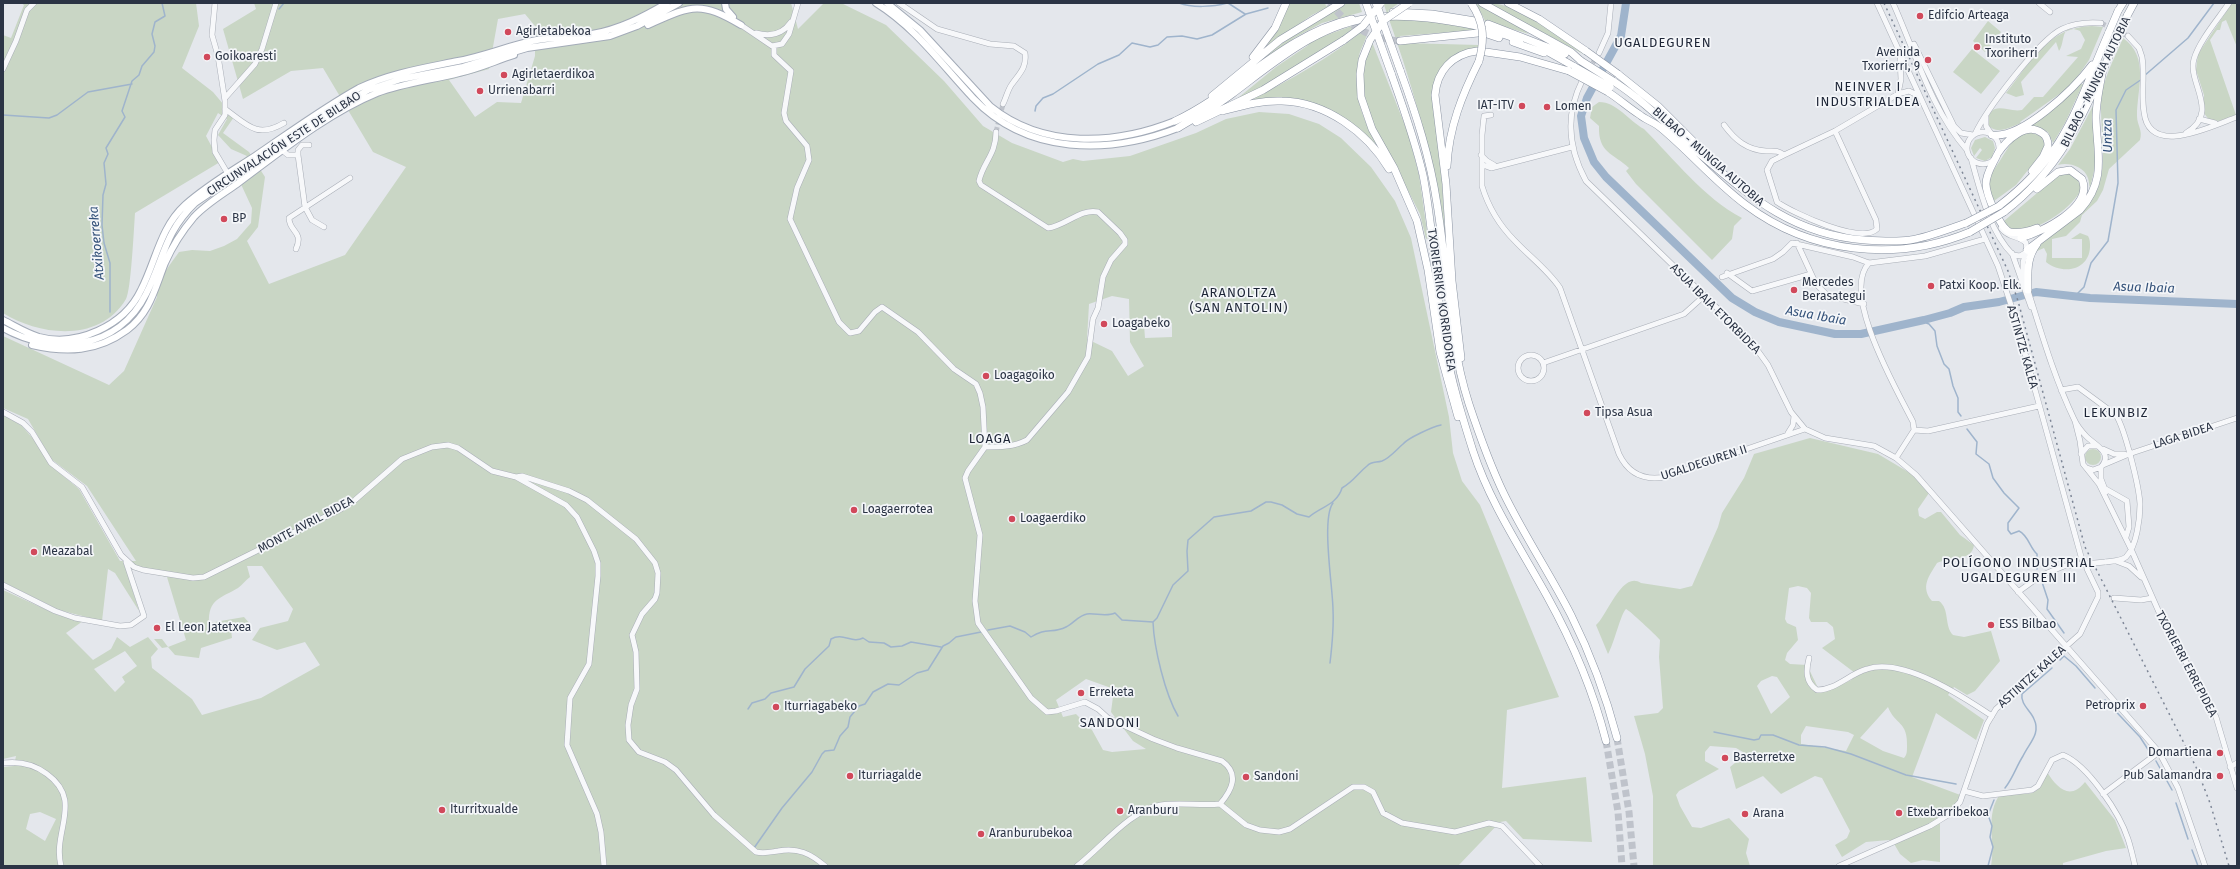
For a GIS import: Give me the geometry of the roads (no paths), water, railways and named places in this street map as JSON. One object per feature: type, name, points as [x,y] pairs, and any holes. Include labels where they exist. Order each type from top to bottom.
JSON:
[{"type":"highway","points":[[1235,77],[1272,32],[1286,3]]},
{"type":"highway","points":[[1176,125],[1280,40],[1341,3]]},
{"type":"highway","name":"TXORIERRIKO KORRIDOREA","points":[[1366,3],[1408,120],[1421,168],[1431,226],[1445,345],[1456,398],[1474,454],[1496,504],[1575,650],[1594,699],[1606,741]]},
{"type":"highway","name":"TXORIERRIKO KORRIDOREA","points":[[1376,3],[1418,122],[1432,173],[1440,225],[1454,344],[1469,403],[1485,450],[1503,492],[1570,614],[1589,654],[1605,695],[1617,738]]},
{"type":"highway","points":[[1222,111],[1294,72],[1344,40],[1363,26],[1381,3]]},
{"type":"highway","points":[[1409,3],[1391,14],[1381,24],[1362,60],[1359,84],[1363,107],[1372,129],[1408,199],[1423,243],[1445,374],[1461,426],[1474,454]]},
{"type":"highway","points":[[1446,184],[1448,145],[1452,124],[1479,61],[1484,33],[1480,18],[1470,3]]},
{"type":"highway","points":[[1482,3],[1571,52],[1581,61]]},
{"type":"highway","points":[[1508,3],[1539,19],[1618,74],[1658,106],[1705,151],[1729,178]]},
{"type":"highway","name":"BILBAO - MUNGIA AUTOBIA","points":[[1610,87],[1661,116],[1729,178],[1761,204],[1785,218],[1817,232],[1833,236],[1887,242],[1911,240],[1966,223],[1986,213],[2037,173],[2057,146],[2079,107],[2097,59],[2123,3]]},
{"type":"highway","name":"BILBAO - MUNGIA AUTOBIA","points":[[1572,69],[1556,57],[1537,46],[1488,29],[1520,35],[1581,61],[1610,87],[1660,127],[1732,195],[1757,213],[1782,228],[1815,241],[1849,248],[1893,250],[1944,241],[1970,232],[2004,212],[2026,195],[2049,169],[2068,142],[2134,3]]},
{"type":"highway","points":[[1176,125],[1230,95],[1294,48],[1322,33],[1339,27],[1377,17],[1398,17],[1436,19],[1477,27],[1400,42]]},
{"type":"highway","points":[[1469,403],[1453,288],[1446,184],[1435,105],[1436,84],[1441,73],[1452,61],[1465,54],[1477,51]]},
{"type":"highway","points":[[1486,52],[1520,57],[1572,69],[1610,87]]},
{"type":"highway","points":[[1992,135],[2004,135],[2026,124],[2072,88],[2097,59]]},
{"type":"highway","points":[[2026,251],[2080,210],[2087,202],[2095,187],[2099,155],[2097,103],[2103,69]]},
{"type":"highway","points":[[1176,125],[1253,103],[1280,101],[1307,104],[1342,120],[1360,133],[1386,164],[1408,199]]},
{"type":"highway","points":[[1998,204],[2032,171],[2045,154],[2048,142],[2042,132],[2029,129],[2008,140],[1996,156],[1989,171],[1986,184],[1990,202],[2001,224],[2009,231],[2020,232],[2049,226]]},
{"type":"highway","points":[[2018,238],[2049,226],[2069,212],[2081,199],[2085,189],[2082,178],[2075,171],[2061,170],[2026,195]]},
{"type":"highway","points":[[2027,290],[2027,269],[2029,259],[2043,237]]},
{"type":"main road","name":"CIRCUNVALACIÓN ESTE DE BILBAO","points":[[3,320],[39,337],[62,340],[89,335],[110,324],[121,316],[137,298],[162,237],[175,216],[191,200],[337,100],[383,77],[458,61],[525,42],[589,34],[616,28],[634,21],[667,3]]},
{"type":"main road","name":"CIRCUNVALACIÓN ESTE DE BILBAO","points":[[3,328],[33,341],[54,345],[87,342],[107,334],[130,317],[142,302],[170,235],[188,210],[201,199],[313,123],[359,94],[387,83],[463,67],[541,45],[586,41],[618,34],[649,20],[679,3]]},
{"type":"main road","points":[[725,3],[730,14],[741,25]]},
{"type":"main road","points":[[876,3],[899,19],[921,39],[986,111],[1000,121],[1025,134],[1055,143],[1093,146],[1139,141],[1176,125]]},
{"type":"main road","points":[[887,3],[920,30],[990,106],[1003,116],[1028,128],[1056,137],[1102,139],[1176,125]]},
{"type":"main road","points":[[618,34],[625,35],[681,9],[690,8],[711,8],[741,25]]},
{"type":"main road","points":[[3,332],[30,344],[51,350],[70,351],[92,348],[116,337],[134,324],[145,312],[154,295],[171,252],[196,215],[283,151],[335,116],[377,93],[399,86],[480,68],[541,45]]},
{"type":"street","points":[[3,69],[16,41],[27,10],[34,3]]},
{"type":"street","points":[[215,3],[212,35],[218,56],[225,98],[225,115],[215,130],[214,140],[215,152],[228,174]]},
{"type":"street","points":[[225,98],[255,64],[262,49],[276,3]]},
{"type":"street","points":[[774,46],[785,42],[798,3]]},
{"type":"street","points":[[899,3],[937,29],[990,44],[1014,46],[1025,53],[1026,60],[1022,72],[1012,84],[1003,104]]},
{"type":"street","points":[[1599,53],[1608,33],[1611,3]]},
{"type":"street","name":"ASTINTZE KALEA","points":[[1877,3],[1918,96],[1985,239],[2007,294],[2082,560]]},
{"type":"street","points":[[1893,3],[1949,125],[1971,158],[1980,163],[1996,156]]},
{"type":"street","points":[[2039,3],[2050,12]]},
{"type":"street","points":[[2180,136],[2189,131],[2199,119],[2202,99],[2194,71],[2194,58],[2229,3]]},
{"type":"street","points":[[750,31],[762,35],[775,34],[786,27],[793,18]]},
{"type":"street","points":[[1967,150],[1969,142],[1987,114],[2049,38],[2071,26],[2087,22],[2101,23]]},
{"type":"street","points":[[741,25],[774,46]]},
{"type":"street","points":[[1907,33],[1956,129],[1961,133],[1974,135],[1985,132],[1992,135]]},
{"type":"street","points":[[2128,36],[2136,45],[2142,57],[2144,114],[2149,127],[2155,133],[2167,137],[2180,136],[2237,117]]},
{"type":"street","points":[[774,46],[774,55],[790,71],[784,114],[786,120],[806,146],[809,153],[808,166],[801,178],[791,209],[790,219],[793,229],[806,250],[814,272],[843,328],[850,333],[859,331],[874,312],[882,308],[918,332],[954,369],[976,384],[980,393],[983,407],[985,447],[968,471],[966,478],[980,535],[975,601],[978,623],[1031,698],[1047,712],[1056,711],[1085,702],[1098,709],[1108,718],[1153,739],[1222,761],[1227,764],[1233,782],[1232,788],[1220,804]]},
{"type":"street","name":"ASTINTZE KALEA","points":[[1898,94],[1901,79],[1900,54]]},
{"type":"street","name":"ASUA IBAIA ETORBIDEA","points":[[1582,81],[1572,103],[1570,114],[1572,147],[1580,170],[1594,190],[1760,352],[1794,416],[1805,429],[1825,438],[1874,446],[1896,458],[1916,475],[2159,752],[2178,788],[2205,866]]},
{"type":"street","points":[[1905,92],[1913,84]]},
{"type":"street","points":[[1898,94],[1903,86],[1913,84]]},
{"type":"street","points":[[1835,131],[1878,225],[1875,231],[1864,233],[1828,226],[1809,219],[1777,202],[1767,170],[1772,161],[1835,131],[1898,94],[1912,92],[1918,96]]},
{"type":"street","points":[[225,109],[249,126],[259,131],[270,130],[284,123]]},
{"type":"street","points":[[1987,114],[1986,126],[1998,142],[1996,156],[1984,177],[1984,187],[2003,231],[2018,238],[2026,243],[2026,251],[2018,256],[2010,251],[2010,244],[2018,238]]},
{"type":"street","name":"UGALDEGUREN II","points":[[1491,115],[1484,116],[1481,155],[1483,165],[1482,178],[1485,194],[1500,223],[1514,240],[1550,275],[1560,288],[1619,454],[1627,468],[1638,475],[1651,479],[1665,477],[1805,429]]},
{"type":"street","points":[[2199,119],[2208,123],[2222,122]]},
{"type":"street","points":[[1724,125],[1736,141],[1742,144],[1760,150],[1775,150],[1784,155]]},
{"type":"street","points":[[985,447],[1001,447],[1019,444],[1027,440],[1068,392],[1090,352],[1093,319],[1098,308],[1103,277],[1111,260],[1125,244],[1125,240],[1120,233],[1098,212],[1087,212],[1058,227],[1048,228],[981,185],[979,181],[980,175],[990,160],[996,143],[996,132]]},
{"type":"street","points":[[306,144],[298,150],[305,207],[312,220],[324,227]]},
{"type":"street","points":[[1483,165],[1492,166],[1572,147]]},
{"type":"street","points":[[283,151],[288,155],[298,155]]},
{"type":"street","points":[[1481,155],[1492,166]]},
{"type":"street","name":"TXORIERRI ERREPIDEA","points":[[1971,158],[1981,195],[1994,225],[2010,251],[2027,290]]},
{"type":"street","points":[[1482,178],[1492,166]]},
{"type":"street","points":[[296,249],[299,242],[298,236],[289,222],[289,218],[350,178]]},
{"type":"street","points":[[1722,276],[1727,273],[1767,262],[1783,252],[1792,243],[1797,243],[1868,263],[1925,256],[1985,239]]},
{"type":"street","points":[[1797,243],[1816,284],[1827,295],[1864,304]]},
{"type":"street","name":"TXORIERRI ERREPIDEA","points":[[2026,251],[2022,267],[2027,290],[2061,390],[2075,421],[2080,441],[2083,464],[2099,484],[2131,549],[2172,640],[2208,698],[2216,717],[2237,788]]},
{"type":"street","points":[[1868,263],[1862,275],[1864,304],[1868,324],[1885,369],[1913,422],[1914,430],[1896,458]]},
{"type":"street","points":[[1727,273],[1752,291],[1811,274]]},
{"type":"street","points":[[1543,363],[1684,314],[1704,296]]},
{"type":"street","points":[[1524,356],[1537,356],[1543,363],[1542,375],[1536,380],[1524,379],[1518,372],[1518,363],[1524,356]]},
{"type":"street","points":[[2018,592],[2040,576],[2064,566],[2123,559],[2131,549],[2140,503],[2120,421],[2116,415],[2078,387],[2061,390]]},
{"type":"street","points":[[1914,430],[1928,430],[2039,406]]},
{"type":"street","points":[[3,412],[23,423],[32,432],[51,463],[82,487],[126,562],[144,616],[131,625],[120,626],[75,618],[55,611],[3,584]]},
{"type":"street","points":[[1788,434],[1793,425],[1794,416]]},
{"type":"street","name":"LAGA BIDEA","points":[[2102,466],[2129,454],[2237,418]]},
{"type":"street","name":"TXORIERRI ERREPIDEA","points":[[2075,421],[2087,437],[2101,448],[2105,459],[2102,466],[2101,479],[2128,543]]},
{"type":"street","name":"MONTE AVRIL BIDEA","points":[[126,562],[143,570],[193,578],[204,576],[341,509],[355,500],[402,459],[432,447],[453,446],[492,471],[516,477],[572,510],[594,551],[598,563],[589,664],[570,698],[566,734],[570,755],[597,814],[602,840],[604,866]]},
{"type":"street","points":[[2081,455],[2088,446],[2101,448],[2114,454],[2129,454]]},
{"type":"street","points":[[2087,468],[2093,470],[2102,466]]},
{"type":"street","points":[[516,477],[522,476],[569,491],[587,500],[636,538],[656,566],[658,581],[655,599],[642,614],[632,635],[636,652],[637,689],[631,705],[628,725],[629,740],[639,752],[665,762],[676,770],[714,815],[756,852],[762,854],[796,850],[813,856],[825,866]]},
{"type":"street","points":[[2104,488],[2127,501],[2129,527],[2126,537]]},
{"type":"street","points":[[2116,560],[2129,566],[2145,582]]},
{"type":"street","name":"ASTINTZE KALEA","points":[[1839,866],[1941,821],[1956,808],[1964,791],[1992,716],[2002,702],[2066,647],[2082,631],[2097,602],[2098,592],[2087,569]]},
{"type":"street","points":[[2114,598],[2141,600],[2152,598]]},
{"type":"street","points":[[1809,658],[1806,669],[1807,676],[1810,684],[1817,690],[1832,687],[1871,667],[1893,667],[1946,687],[1992,716]]},
{"type":"street","points":[[2103,794],[2159,752]]},
{"type":"street","points":[[1964,791],[1983,796],[2032,790],[2038,786],[2048,764],[2056,757],[2063,755],[2069,758],[2103,794],[2123,827],[2135,866]]},
{"type":"street","points":[[3,763],[21,762],[33,765],[49,775],[61,788],[66,803],[59,848],[61,866]]},
{"type":"street","points":[[2230,767],[2237,763]]},
{"type":"street","points":[[1077,866],[1116,831],[1152,807],[1163,804],[1201,806],[1220,804],[1246,825],[1260,830],[1279,832],[1290,829],[1353,787],[1364,786],[1373,792],[1383,813],[1402,823],[1455,832],[1489,823],[1502,826],[1540,866]]},
{"type":"waterway","name":"Atxikoerreka","points":[[110,312],[110,263],[104,243],[102,225],[103,195],[106,184],[104,163],[108,154],[106,148],[125,117],[122,111],[132,81],[139,75],[142,66],[154,52],[155,46],[152,34],[155,22],[165,16],[162,3]]},
{"type":"waterway","points":[[279,9],[284,3]]},
{"type":"waterway","points":[[1179,3],[1190,6],[1227,3]]},
{"type":"waterway","points":[[1228,3],[1245,14]]},
{"type":"waterway","name":"Asua Ibaia","points":[[1626,3],[1621,36],[1587,98],[1581,116],[1584,138],[1594,162],[1606,177],[1732,298],[1755,312],[1779,322],[1835,334],[1861,334],[1924,320],[1950,313],[1964,307],[1999,302],[2036,292],[2090,298],[2237,304]]},
{"type":"waterway","name":"Untza","points":[[2144,76],[2188,38],[2214,3]]},
{"type":"waterway","points":[[1035,111],[1036,106],[1043,98],[1053,94],[1098,64],[1119,55],[1132,43],[1150,47],[1158,45],[1167,37],[1182,36],[1197,39],[1212,35],[1246,14],[1268,8]]},
{"type":"waterway","name":"Untza","points":[[2074,297],[2084,287],[2091,263],[2108,241],[2118,183],[2116,110],[2126,90],[2142,79]]},
{"type":"waterway","points":[[3,115],[49,118],[57,115],[88,92],[132,84]]},
{"type":"waterway","points":[[1921,321],[1929,324],[1935,331],[1937,346],[1944,364],[1949,369],[1953,386],[1958,398],[1958,412],[1961,416]]},
{"type":"waterway","points":[[988,630],[1010,626],[1025,632],[1031,637],[1041,632],[1057,630],[1069,626],[1081,616],[1090,614],[1108,615],[1115,613],[1122,620],[1153,622],[1157,618],[1173,585],[1188,571],[1188,540],[1214,517],[1251,511],[1266,502],[1282,505],[1297,514],[1309,517],[1332,502],[1340,494],[1342,488],[1350,483],[1369,464],[1385,460],[1410,439],[1426,430],[1441,425]]},
{"type":"waterway","points":[[1967,429],[1977,442],[1976,454],[1989,464],[1993,478],[2004,493],[2019,508],[2008,523],[2008,530],[2011,534],[2019,531],[2025,535],[2037,554],[2037,569]]},
{"type":"waterway","points":[[1330,663],[1333,637],[1333,600],[1328,554],[1328,523],[1333,503]]},
{"type":"waterway","points":[[2042,582],[2048,600],[2047,609],[2064,633]]},
{"type":"waterway","points":[[1153,622],[1161,670],[1173,707],[1178,716]]},
{"type":"waterway","points":[[754,848],[782,808],[812,772],[822,754],[825,751],[834,750],[840,736],[848,727],[850,717],[859,706],[865,704],[873,692],[888,684],[899,685],[917,673],[928,670],[943,646],[956,637],[981,632]]},
{"type":"waterway","points":[[748,709],[752,703],[765,699],[771,693],[794,687],[805,669],[829,646],[831,639],[835,637],[855,640],[863,638],[869,642],[884,643],[891,647],[902,646],[911,642],[941,647]]},
{"type":"waterway","points":[[2060,660],[2064,656],[2076,666],[2095,688]]},
{"type":"waterway","points":[[2005,788],[2033,738],[2036,729],[2033,716],[2024,704],[2022,694],[2052,668]]},
{"type":"waterway","points":[[2105,700],[2140,737],[2149,751]]},
{"type":"waterway","points":[[1714,732],[1754,740],[1759,739],[1761,735],[1773,735],[1799,745],[1825,747],[1851,754],[1906,775],[1956,784]]},
{"type":"waterway","points":[[2156,761],[2172,790]]},
{"type":"waterway","points":[[1988,866],[1993,847],[1990,837],[1992,826],[1988,815],[1994,800]]},
{"type":"waterway","points":[[2176,803],[2188,839]]},
{"type":"waterway","points":[[2192,850],[2198,866]]},
{"type":"tunnel","points":[[1330,3],[1352,25],[1361,30],[1390,40],[1400,41]]},
{"type":"tunnel","points":[[2101,23],[2128,36]]},
{"type":"tunnel","points":[[1585,76],[1597,56]]},
{"type":"tunnel","points":[[996,132],[1003,104]]},
{"type":"tunnel","points":[[1617,738],[1629,812],[1634,866]]},
{"type":"tunnel","points":[[1606,741],[1618,812],[1622,866]]},
{"type":"railway","points":[[1884,3],[2008,271],[2018,301],[2085,547],[2196,767],[2210,803],[2229,866]]},
{"type":"place","name":"Edifcio Arteaga","points":[[1920,16]]},
{"type":"place","name":"Agirletabekoa","points":[[508,32]]},
{"type":"place","name":"Instituto Txoriherri","points":[[1977,47]]},
{"type":"place","name":"Goikoaresti","points":[[207,57]]},
{"type":"place","name":"Avenida Txorierri, 9","points":[[1928,60]]},
{"type":"place","name":"Agirletaerdikoa","points":[[504,75]]},
{"type":"place","name":"Urrienabarri","points":[[480,91]]},
{"type":"place","name":"IAT-ITV","points":[[1522,106]]},
{"type":"place","name":"Lomen","points":[[1547,107]]},
{"type":"place","name":"BP","points":[[224,219]]},
{"type":"place","name":"Patxi Koop. Elk.","points":[[1931,286]]},
{"type":"place","name":"Mercedes Berasategui","points":[[1794,290]]},
{"type":"place","name":"Loagabeko","points":[[1104,324]]},
{"type":"place","name":"Loagagoiko","points":[[986,376]]},
{"type":"place","name":"Tipsa Asua","points":[[1587,413]]},
{"type":"place","name":"Loagaerrotea","points":[[854,510]]},
{"type":"place","name":"Loagaerdiko","points":[[1012,519]]},
{"type":"place","name":"Meazabal","points":[[34,552]]},
{"type":"place","name":"ESS Bilbao","points":[[1991,625]]},
{"type":"place","name":"El Leon Jatetxea","points":[[157,628]]},
{"type":"place","name":"Erreketa","points":[[1081,693]]},
{"type":"place","name":"Petroprix","points":[[2143,706]]},
{"type":"place","name":"Iturriagabeko","points":[[776,707]]},
{"type":"place","name":"Domartiena","points":[[2220,753]]},
{"type":"place","name":"Basterretxe","points":[[1725,758]]},
{"type":"place","name":"Iturriagalde","points":[[850,776]]},
{"type":"place","name":"Pub Salamandra","points":[[2220,776]]},
{"type":"place","name":"Sandoni","points":[[1246,777]]},
{"type":"place","name":"Iturritxualde","points":[[442,810]]},
{"type":"place","name":"Aranburu","points":[[1120,811]]},
{"type":"place","name":"Etxebarribekoa","points":[[1899,813]]},
{"type":"place","name":"Arana","points":[[1745,814]]},
{"type":"place","name":"Aranburubekoa","points":[[981,834]]},
{"type":"district","name":"UGALDEGUREN","points":[[1663,43]]},
{"type":"district","name":"NEINVER I INDUSTRIALDEA","points":[[1868,94]]},
{"type":"district","name":"ARANOLTZA (SAN ANTOLIN)","points":[[1239,300]]},
{"type":"district","name":"LEKUNBIZ","points":[[2116,413]]},
{"type":"district","name":"LOAGA","points":[[990,439]]},
{"type":"district","name":"POLÍGONO INDUSTRIAL UGALDEGUREN III","points":[[2019,570]]},
{"type":"district","name":"SANDONI","points":[[1110,723]]}]
